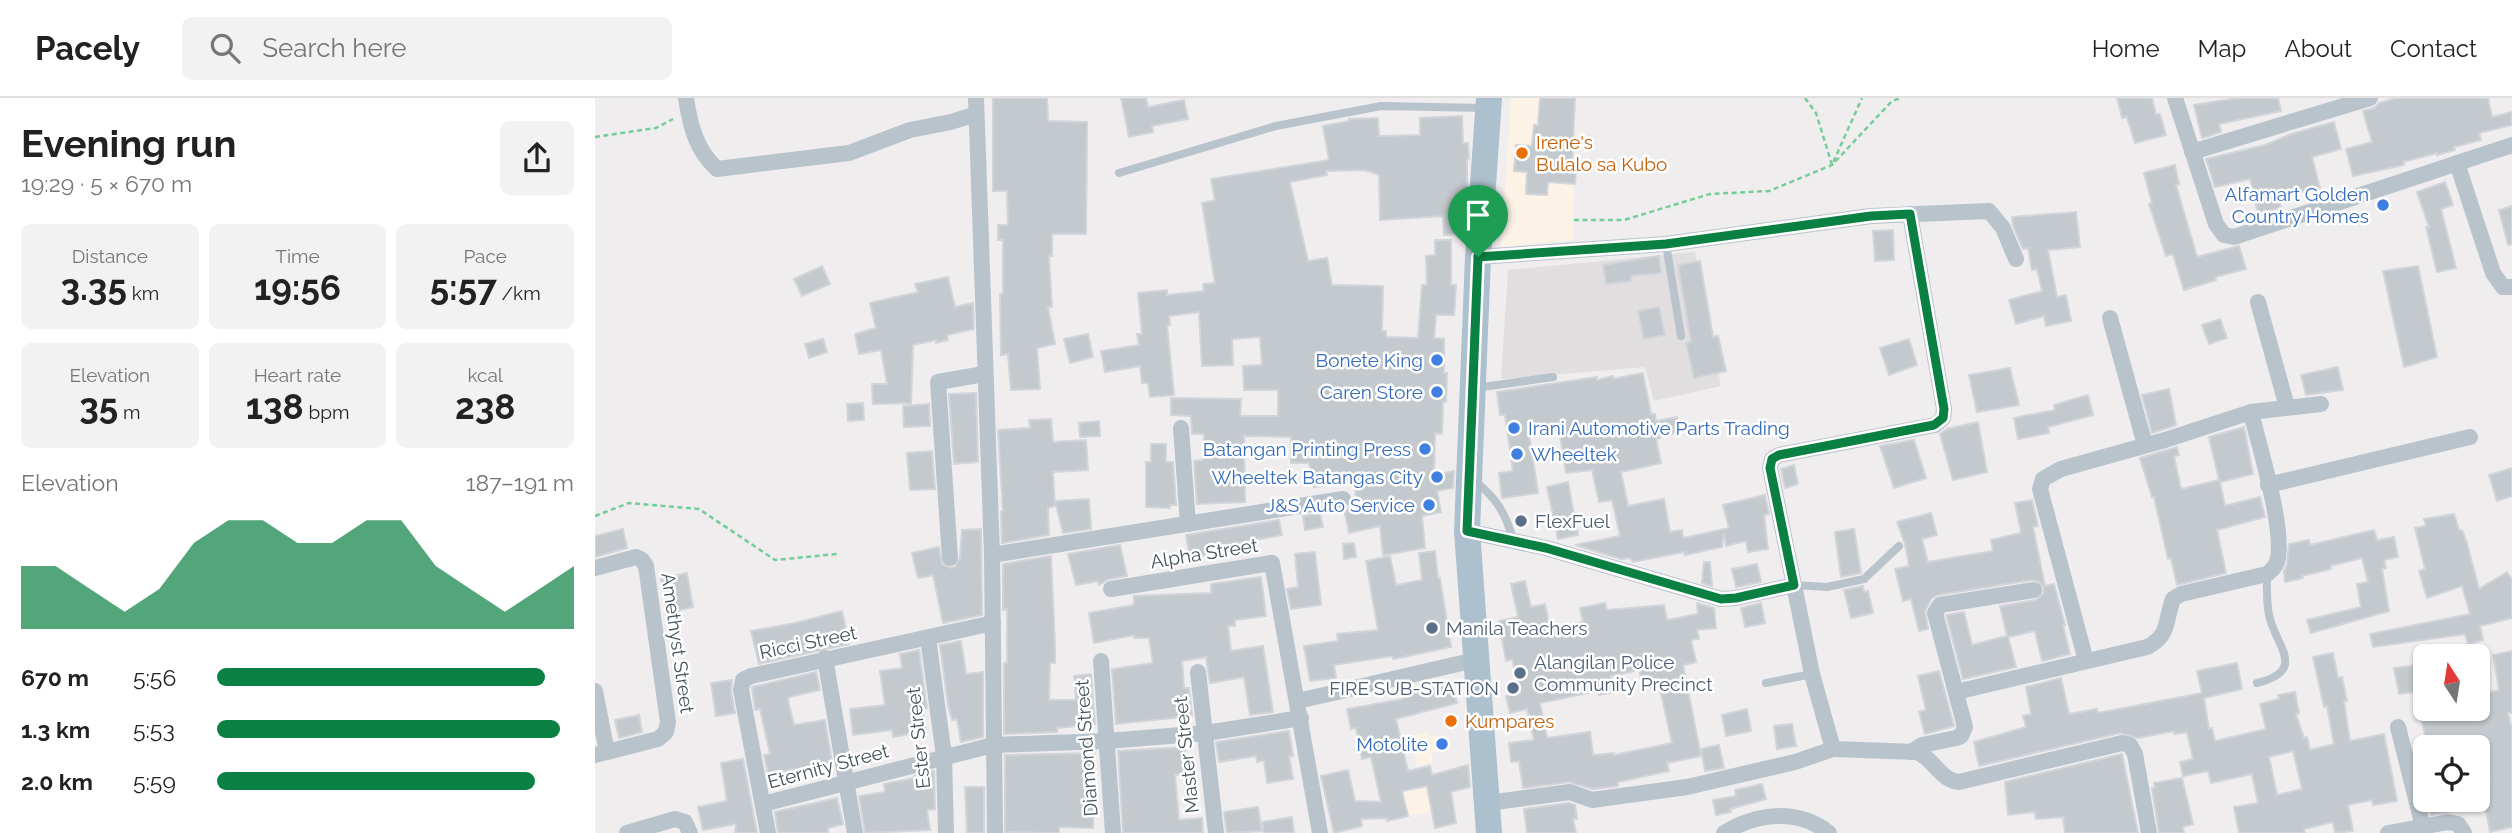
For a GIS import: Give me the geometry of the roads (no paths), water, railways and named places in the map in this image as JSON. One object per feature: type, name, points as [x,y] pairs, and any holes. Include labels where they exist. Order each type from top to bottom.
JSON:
[{"type":"main road","points":[[1489,103],[1478,257],[1467,531],[1489,833]]},
{"type":"street","points":[[2175,98],[2216,224],[2224,235],[2234,237],[2512,145]]},
{"type":"street","points":[[2192,152],[2370,98]]},
{"type":"street","points":[[687,105],[697,145],[706,160],[717,169],[849,153],[910,130],[951,122],[976,106]]},
{"type":"street","points":[[976,106],[992,555],[995,833]]},
{"type":"street","points":[[2457,163],[2493,273],[2503,287],[2512,287]]},
{"type":"street","points":[[1478,257],[1666,244],[1871,216],[1989,211],[2003,228],[2016,259]]},
{"type":"street","points":[[1833,750],[1812,674],[1770,468],[1772,459],[1779,455],[1934,425],[1943,418],[1944,409],[1910,214]]},
{"type":"street","points":[[2258,302],[2287,407]]},
{"type":"street","points":[[2110,318],[2145,445]]},
{"type":"street","points":[[950,558],[938,382],[984,374]]},
{"type":"street","points":[[2086,662],[2040,489],[2043,479],[2061,469],[2251,412],[2321,404]]},
{"type":"street","points":[[1956,692],[2147,647],[2159,641],[2163,635],[2173,598],[2267,575],[2277,561],[2277,521],[2251,412]]},
{"type":"street","points":[[1181,428],[1188,524]]},
{"type":"street","points":[[2268,485],[2470,437]]},
{"type":"street","points":[[992,555],[1343,499]]},
{"type":"street","points":[[1467,531],[1513,540],[1721,599],[1794,585]]},
{"type":"street","name":"Amethyst Street","points":[[595,568],[636,557],[646,566],[668,722],[666,732],[658,739],[601,753]]},
{"type":"street","name":"Alpha Street","points":[[1111,589],[1272,563],[1299,710]]},
{"type":"street","points":[[1911,752],[1922,745],[1961,736],[1965,727],[1935,613],[1936,608],[1940,605],[2034,590]]},
{"type":"street","name":"Ricci Street","points":[[768,833],[741,690],[743,680],[825,658],[993,623]]},
{"type":"street","name":"Ester Street","points":[[928,638],[944,756],[946,833]]},
{"type":"street","points":[[825,658],[855,833]]},
{"type":"street","name":"Eternity Street","points":[[763,804],[993,745],[1107,741],[1206,733],[1299,710],[1475,660]]},
{"type":"street","name":"Diamond Street","points":[[1101,661],[1113,833]]},
{"type":"street","name":"Master Street","points":[[1198,672],[1216,833]]},
{"type":"street","points":[[595,691],[601,753]]},
{"type":"street","points":[[1299,710],[1320,833]]},
{"type":"street","points":[[2398,727],[2423,827]]},
{"type":"street","points":[[1488,803],[1570,792],[1592,800],[1687,787],[1795,762],[1833,750],[1911,752],[1924,755],[1945,777],[1959,782],[2122,743],[2130,745],[2135,754],[2149,833]]},
{"type":"street","points":[[1724,833],[1765,816],[1797,817],[1822,827],[1829,833]]},
{"type":"street","points":[[627,833],[675,819],[687,828]]},
{"type":"street","points":[[2388,833],[2448,822],[2458,824],[2464,833]]},
{"type":"lane","points":[[1119,173],[1276,126],[1381,106],[1489,103]]},
{"type":"lane","points":[[1666,244],[1681,336]]},
{"type":"lane","points":[[1473,388],[1553,377]]},
{"type":"lane","points":[[1469,477],[1491,494],[1500,505],[1508,518],[1513,540]]},
{"type":"lane","points":[[1794,585],[1827,587],[1864,579],[1899,546]]},
{"type":"lane","points":[[2257,683],[2275,679],[2284,668],[2285,654],[2269,619],[2267,575]]},
{"type":"lane","points":[[1766,683],[1812,674]]},
{"type":"place","name":"Irene's Bulalo sa Kubo","points":[[1522,153]]},
{"type":"place","name":"Alfamart Golden Country Homes","points":[[2383,205]]},
{"type":"place","name":"Bonete King","points":[[1437,360]]},
{"type":"place","name":"Caren Store","points":[[1437,392]]},
{"type":"place","name":"Irani Automotive Parts Trading","points":[[1514,428]]},
{"type":"place","name":"Batangan Printing Press","points":[[1425,449]]},
{"type":"place","name":"Wheeltek","points":[[1517,454]]},
{"type":"place","name":"Wheeltek Batangas City","points":[[1437,477]]},
{"type":"place","name":"J&S Auto Service","points":[[1429,505]]},
{"type":"place","name":"FlexFuel","points":[[1521,521]]},
{"type":"place","name":"Manila Teachers","points":[[1432,628]]},
{"type":"place","name":"Alangilan Police Community Precinct","points":[[1520,673]]},
{"type":"place","name":"FIRE SUB-STATION","points":[[1513,688]]},
{"type":"place","name":"Kumpares","points":[[1451,721]]},
{"type":"place","name":"Motolite","points":[[1442,744]]}]
